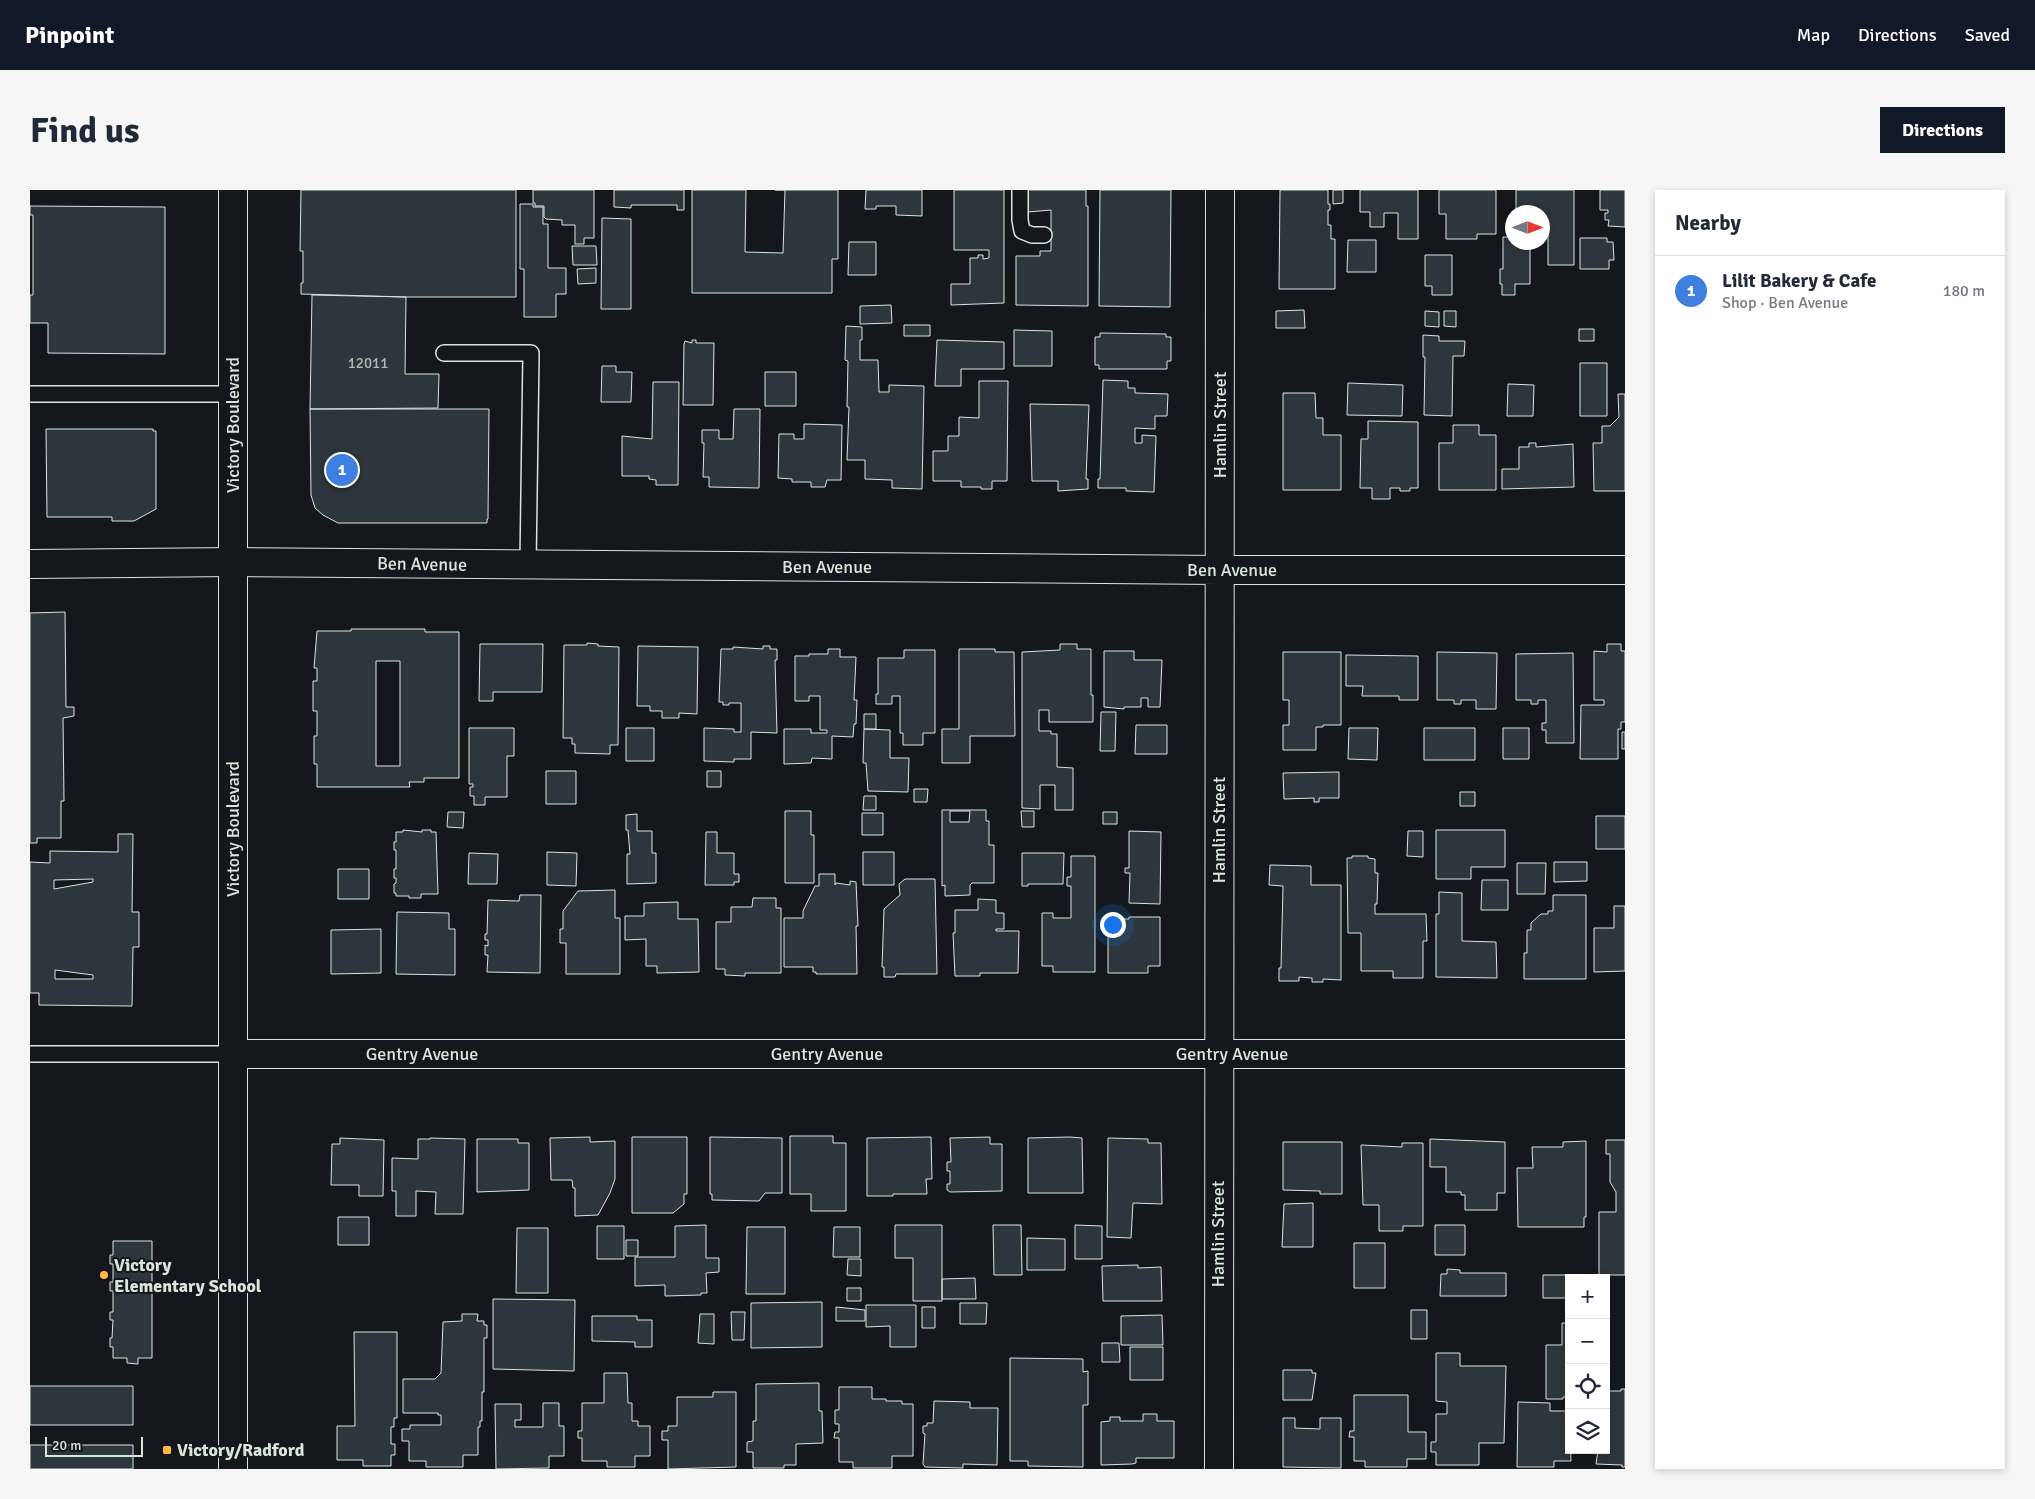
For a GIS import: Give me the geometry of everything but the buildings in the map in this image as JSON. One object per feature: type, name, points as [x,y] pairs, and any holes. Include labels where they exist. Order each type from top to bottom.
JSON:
[{"type":"street","name":"Victory Boulevard","points":[[233,190],[234,1469]]},
{"type":"street","name":"Hamlin Street","points":[[1219,1469],[1220,190]]},
{"type":"street","name":"Ben Avenue","points":[[30,564],[233,562],[528,566],[1220,570],[1625,570]]},
{"type":"street","name":"Gentry Avenue","points":[[234,1054],[1625,1054]]},
{"type":"lane","points":[[1020,190],[1022,231],[1032,235],[1044,235]]},
{"type":"lane","points":[[444,353],[531,353],[528,566]]},
{"type":"lane","points":[[30,394],[233,394]]},
{"type":"lane","name":"Gentry Avenue","points":[[30,1054],[234,1054]]},
{"type":"place","name":"Lilit Bakery & Cafe","points":[[342,470]]},
{"type":"place","name":"Victory Elementary School","points":[[104,1275]]},
{"type":"place","name":"Victory/Radford","points":[[167,1450]]}]
